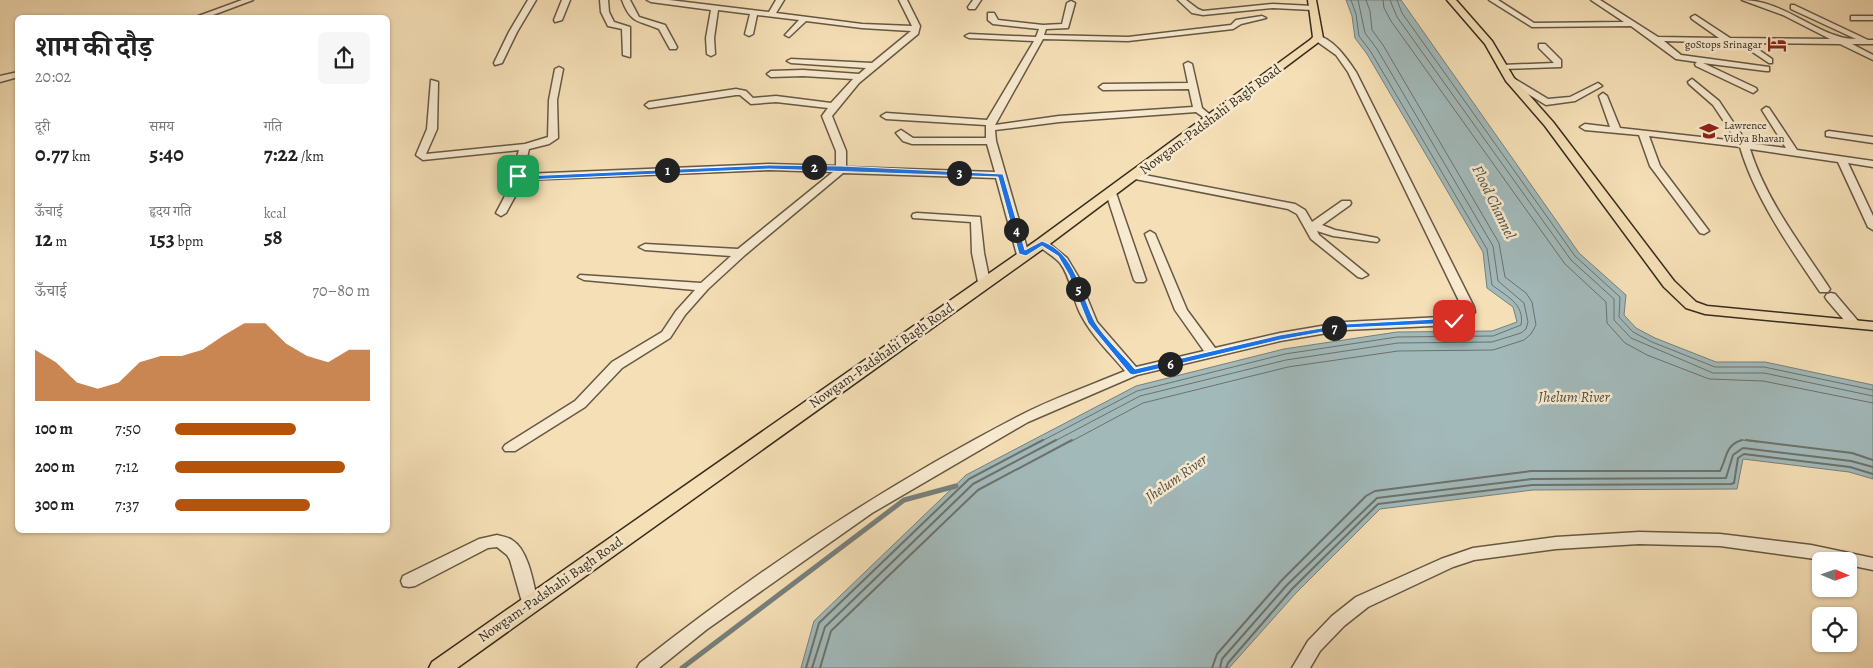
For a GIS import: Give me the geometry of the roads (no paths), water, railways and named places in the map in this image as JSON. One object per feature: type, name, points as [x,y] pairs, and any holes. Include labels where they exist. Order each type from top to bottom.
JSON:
[{"type":"main road","points":[[1451,0],[1488,43],[1510,79],[1549,124],[1668,284],[1691,305],[1705,310],[1873,326]]},
{"type":"main road","points":[[1312,4],[1318,38]]},
{"type":"main road","name":"Nowgam-Padshahi Bagh Road","points":[[440,668],[1023,254],[1042,243],[1134,176],[1204,114],[1318,38]]},
{"type":"street","points":[[205,15],[249,0]]},
{"type":"street","points":[[498,63],[513,32],[532,0]]},
{"type":"street","points":[[558,20],[566,0]]},
{"type":"street","points":[[604,0],[604,12],[611,24],[626,27],[627,55]]},
{"type":"street","points":[[626,0],[631,13],[637,20],[662,27],[673,47]]},
{"type":"street","points":[[650,0],[862,26],[916,30]]},
{"type":"street","points":[[772,14],[780,0]]},
{"type":"street","points":[[510,448],[580,404],[617,365],[666,335],[680,314],[704,287],[741,253],[819,190],[842,168],[843,156],[827,118],[833,106],[861,77],[908,39],[916,30],[915,22],[903,0]]},
{"type":"street","points":[[972,7],[977,0]]},
{"type":"street","points":[[1182,0],[1195,11],[1203,13],[1312,4]]},
{"type":"street","points":[[1493,0],[1532,25],[1632,24]]},
{"type":"street","points":[[1595,0],[1656,39],[1677,56],[1690,60],[1753,90]]},
{"type":"street","points":[[1746,0],[1786,13],[1873,58]]},
{"type":"street","points":[[991,15],[992,20],[996,22],[1043,27],[1065,26],[1071,3]]},
{"type":"street","points":[[711,54],[710,38],[715,7]]},
{"type":"street","points":[[1794,7],[1870,42]]},
{"type":"street","points":[[749,34],[754,12]]},
{"type":"street","points":[[1695,17],[1728,40]]},
{"type":"street","points":[[789,36],[805,18]]},
{"type":"street","points":[[969,36],[1135,39],[1177,32],[1233,27],[1236,23],[1244,20],[1262,18]]},
{"type":"street","points":[[1854,18],[1873,18]]},
{"type":"street","points":[[1023,254],[991,141],[990,126],[1039,38],[1043,27]]},
{"type":"street","points":[[646,668],[700,625],[867,508],[1023,419],[1133,372],[1280,337],[1345,326],[1464,319],[1469,312],[1352,72],[1339,54],[1318,38]]},
{"type":"street","points":[[1656,39],[1870,42]]},
{"type":"street","points":[[1690,60],[1768,65],[1742,41]]},
{"type":"street","points":[[1502,67],[1558,65],[1558,62],[1542,46]]},
{"type":"street","points":[[791,61],[873,66]]},
{"type":"street","points":[[886,116],[990,126],[1059,119],[1204,114],[1193,86],[1188,64]]},
{"type":"street","points":[[434,82],[432,129],[423,148],[421,155],[423,157],[525,148],[553,138],[552,100],[559,69]]},
{"type":"street","points":[[771,74],[861,77]]},
{"type":"street","points":[[0,79],[15,75]]},
{"type":"street","points":[[1510,79],[1546,102],[1572,99],[1598,86]]},
{"type":"street","points":[[1692,82],[1716,103],[1744,145],[1749,160],[1778,218],[1827,293],[1854,324]]},
{"type":"street","points":[[1104,87],[1193,86]]},
{"type":"street","points":[[649,105],[736,92],[743,93],[751,102],[776,98],[833,106]]},
{"type":"street","points":[[1603,96],[1616,130]]},
{"type":"street","points":[[1766,110],[1794,153]]},
{"type":"street","points":[[1585,127],[1643,132],[1873,164]]},
{"type":"street","points":[[1643,132],[1655,166],[1704,231]]},
{"type":"street","points":[[901,133],[912,142],[991,141]]},
{"type":"street","points":[[1829,134],[1873,140]]},
{"type":"street","points":[[520,177],[517,174],[525,148]]},
{"type":"street","points":[[1842,160],[1873,227]]},
{"type":"street","points":[[520,177],[747,167],[842,168],[1000,175]]},
{"type":"street","points":[[1134,176],[1286,204],[1301,212],[1312,226],[1333,233],[1373,240]]},
{"type":"street","points":[[501,213],[520,177]]},
{"type":"street","points":[[1110,193],[1140,280]]},
{"type":"street","points":[[1312,226],[1346,203]]},
{"type":"street","points":[[917,216],[976,219],[978,253],[984,282]]},
{"type":"street","points":[[1312,226],[1312,234],[1330,251],[1362,275]]},
{"type":"street","points":[[1150,234],[1181,310],[1212,353]]},
{"type":"street","points":[[1042,243],[1060,255],[1068,264],[1092,323],[1133,372]]},
{"type":"street","points":[[645,247],[741,253]]},
{"type":"street","points":[[584,277],[704,287]]},
{"type":"street","points":[[1301,668],[1314,646],[1338,621],[1362,602],[1447,563],[1473,554],[1556,543],[1648,538],[1720,540],[1811,551],[1873,564]]},
{"type":"street","points":[[409,581],[485,544],[499,540],[506,542],[514,550],[530,604]]},
{"type":"water","points":[[1346,0],[1401,0],[1579,253],[1626,295],[1624,315],[1636,328],[1655,338],[1716,362],[1765,362],[1873,385],[1873,479],[1849,472],[1743,459],[1737,489],[1533,490],[1380,509],[1296,593],[1229,668],[801,668],[814,621],[966,475],[1136,386],[1284,349],[1397,332],[1492,331],[1517,322],[1513,307],[1487,288],[1483,252],[1367,54],[1355,38],[1352,16]]},
{"type":"waterway","points":[[682,668],[904,500],[956,486]]},
{"type":"place","name":"goStops Srinagar","points":[[1777,44]]},
{"type":"place","name":"Lawrence Vidya Bhavan","points":[[1709,131]]},
{"type":"water label","name":"Flood Channel","points":[[1494,202]]},
{"type":"water label","name":"Jhelum River","points":[[1574,397]]},
{"type":"water label","name":"Jhelum River","points":[[1176,478]]}]
